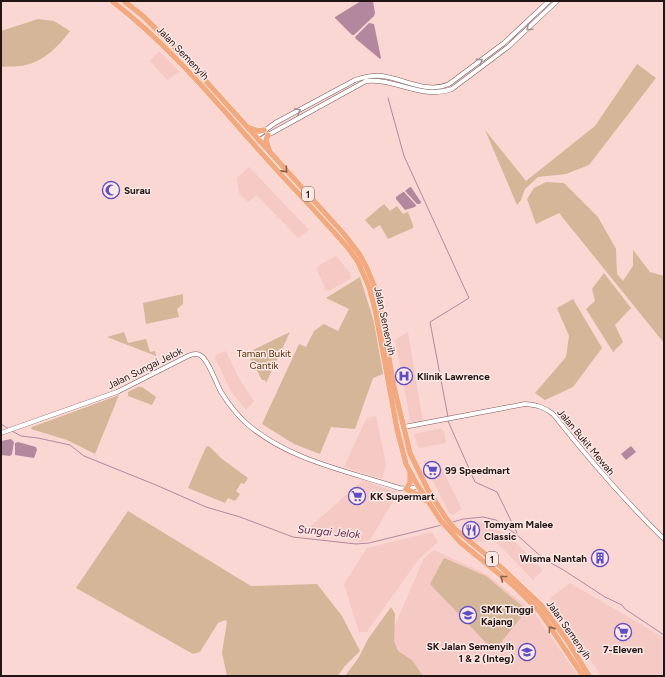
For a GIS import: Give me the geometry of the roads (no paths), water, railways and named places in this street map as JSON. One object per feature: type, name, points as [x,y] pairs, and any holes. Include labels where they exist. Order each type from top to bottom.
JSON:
[{"type":"main road","name":"Jalan Semenyih","points":[[112,1],[135,19],[164,46],[344,242],[358,262],[369,287],[375,309],[393,408],[405,461],[418,486],[443,520],[502,568],[541,605],[567,640],[589,676]]},
{"type":"main road","name":"Jalan Semenyih","points":[[124,1],[143,16],[185,58],[344,234],[360,255],[378,295],[394,387],[410,453],[428,490],[441,511],[443,520]]},
{"type":"main road","points":[[234,122],[252,139],[257,139],[260,148],[272,160],[276,168]]},
{"type":"main road","points":[[247,127],[266,132],[266,144],[271,154]]},
{"type":"main road","points":[[393,408],[399,424],[404,427],[401,431],[400,439]]},
{"type":"main road","points":[[415,464],[414,468],[421,483],[418,486],[424,489],[437,508],[441,511]]},
{"type":"main road","points":[[410,470],[410,483],[406,489],[418,495],[430,504]]},
{"type":"main road","name":"Jalan Semenyih","points":[[454,530],[471,552],[514,586],[531,602],[541,614],[583,676]]},
{"type":"main road","points":[[471,552],[475,550],[477,551],[495,565],[502,568]]},
{"type":"main road","points":[[567,640],[594,676]]},
{"type":"street","points":[[257,139],[266,132],[355,80],[364,77],[382,76],[420,86],[442,87],[504,43],[549,1]]},
{"type":"street","points":[[266,132],[366,81],[382,81],[428,92],[443,92],[452,89],[508,47],[557,1]]},
{"type":"street","name":"Jalan Sungai Jelok","points":[[3,432],[117,392],[188,356],[196,354],[200,355],[205,360],[220,390],[231,406],[245,421],[272,442],[312,461],[393,486],[406,489],[413,489],[418,486]]},
{"type":"street","name":"Jalan Bukit Mewah","points":[[404,427],[525,404],[546,408],[553,414],[610,483],[639,515],[664,539]]},
{"type":"waterway","points":[[388,98],[404,156],[469,298],[430,322],[448,417]]},
{"type":"waterway","points":[[448,421],[475,482],[497,492],[517,533]]},
{"type":"waterway","name":"Sungai Jelok","points":[[1,424],[9,429]]},
{"type":"waterway","name":"Sungai Jelok","points":[[12,431],[21,436],[70,445],[84,456],[206,507],[240,517],[293,537],[356,544],[369,543],[442,525]]},
{"type":"waterway","name":"Sungai Jelok","points":[[453,522],[463,519],[483,517],[496,520],[517,535],[545,560],[562,569],[605,597],[622,605],[625,609],[664,635]]},
{"type":"place","name":"Surau","points":[[111,190]]},
{"type":"place","name":"Klinik Lawrence","points":[[404,376]]},
{"type":"place","name":"99 Speedmart","points":[[432,470]]},
{"type":"place","name":"KK Supermart","points":[[357,496]]},
{"type":"place","name":"Tomyam Malee Classic","points":[[471,530]]},
{"type":"place","name":"Wisma Nantah","points":[[600,558]]},
{"type":"place","name":"SMK Tinggi Kajang","points":[[468,615]]},
{"type":"place","name":"7-Eleven","points":[[623,632]]},
{"type":"place","name":"SK Jalan Semenyih 1 & 2 (Integ)","points":[[527,652]]},
{"type":"park label","name":"Taman Bukit Cantik","points":[[264,358]]}]
